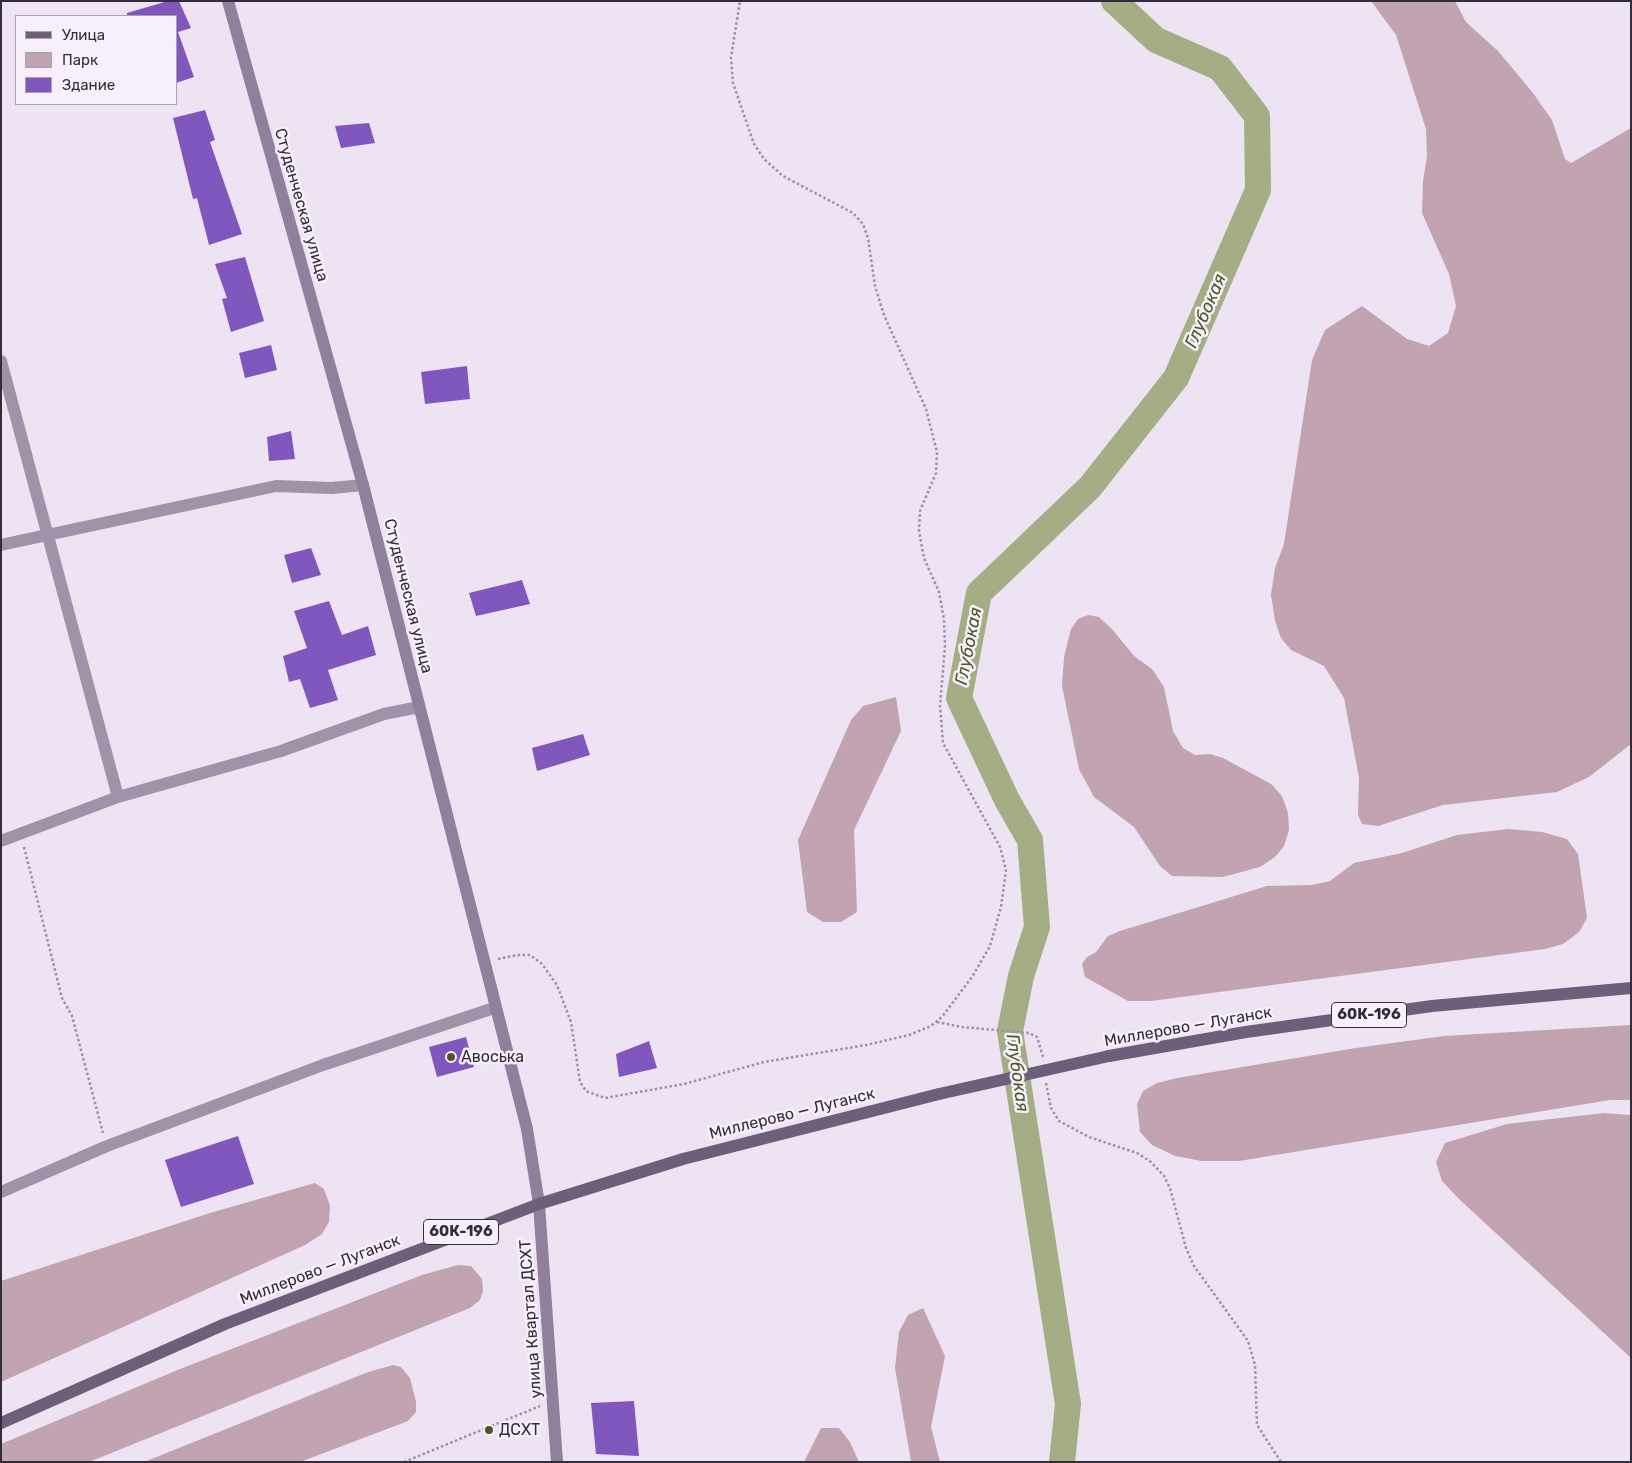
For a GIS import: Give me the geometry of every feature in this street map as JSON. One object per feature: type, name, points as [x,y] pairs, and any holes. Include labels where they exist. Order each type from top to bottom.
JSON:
[{"type":"main road","name":"Миллерово — Луганск","points":[[1,1423],[225,1324],[539,1204],[683,1158],[939,1094],[1109,1056],[1246,1032],[1432,1006],[1631,988]]},
{"type":"street","name":"Студенческая улица","points":[[228,1],[363,486],[526,1129],[539,1204]]},
{"type":"street","points":[[1,361],[118,797]]},
{"type":"street","points":[[1,545],[276,486],[332,488],[363,486]]},
{"type":"street","points":[[1,841],[118,797],[281,751],[384,714],[419,707]]},
{"type":"street","points":[[1,1192],[107,1146],[323,1064],[494,1008]]},
{"type":"street","name":"улица Квартал ДСХТ","points":[[539,1204],[557,1462]]},
{"type":"path","points":[[483,963],[517,955],[530,955],[542,964],[557,985],[571,1022],[580,1082],[586,1091],[605,1098],[684,1084],[764,1062],[909,1035],[937,1022],[972,978],[990,946],[1002,907],[1006,870],[1000,847],[943,743],[940,706],[945,646],[944,619],[939,592],[924,558],[919,531],[920,511],[936,473],[937,452],[926,409],[884,315],[875,286],[868,238],[863,224],[853,213],[783,176],[764,159],[754,144],[732,83],[731,57],[740,1]]},
{"type":"path","points":[[21,834],[62,998],[72,1016],[107,1146]]},
{"type":"path","points":[[937,1022],[962,1027],[1029,1033],[1038,1037],[1044,1064]]},
{"type":"path","points":[[1045,1073],[1051,1108],[1059,1122],[1089,1137],[1137,1152],[1151,1162],[1164,1176],[1170,1188],[1186,1248],[1194,1266],[1248,1341],[1254,1365],[1257,1425],[1281,1462]]},
{"type":"path","points":[[404,1462],[553,1401]]},
{"type":"green space","points":[[1371,1],[1455,1],[1466,22],[1498,51],[1533,93],[1552,120],[1565,159],[1571,163],[1631,128],[1631,744],[1589,777],[1557,792],[1443,805],[1378,826],[1362,824],[1358,815],[1359,778],[1344,698],[1324,666],[1291,650],[1281,638],[1275,621],[1271,595],[1275,568],[1284,544],[1312,360],[1325,330],[1362,306],[1407,339],[1429,346],[1448,333],[1456,306],[1449,274],[1422,213],[1423,181],[1427,156],[1426,129],[1396,35]]},
{"type":"green space","points":[[1088,615],[1099,617],[1112,629],[1134,656],[1152,669],[1164,687],[1173,731],[1183,748],[1195,755],[1210,754],[1223,758],[1271,784],[1282,796],[1288,813],[1289,830],[1284,846],[1275,857],[1260,867],[1223,877],[1172,876],[1160,866],[1134,827],[1094,797],[1079,769],[1062,686],[1064,657],[1071,629],[1078,619]]},
{"type":"green space","points":[[896,697],[901,731],[854,830],[857,912],[841,922],[823,922],[807,912],[798,840],[851,720],[863,706]]},
{"type":"green space","points":[[1508,829],[1542,832],[1567,839],[1578,854],[1587,918],[1579,932],[1563,944],[1545,949],[1151,1001],[1128,1001],[1085,977],[1082,964],[1087,957],[1096,952],[1108,936],[1120,931],[1267,886],[1312,885],[1330,881],[1354,863],[1402,853],[1457,835]]},
{"type":"green space","points":[[1631,1025],[1631,1100],[1610,1100],[1239,1161],[1202,1161],[1175,1156],[1152,1145],[1140,1132],[1137,1104],[1143,1091],[1157,1083],[1177,1078],[1356,1048],[1444,1036]]},
{"type":"green space","points":[[1604,1113],[1631,1115],[1631,1358],[1459,1199],[1442,1181],[1436,1162],[1445,1143],[1507,1124]]},
{"type":"green space","points":[[315,1183],[324,1189],[330,1206],[329,1222],[322,1234],[305,1245],[1,1382],[1,1281],[210,1213]]},
{"type":"green space","points":[[458,1265],[471,1266],[482,1279],[483,1291],[480,1300],[470,1308],[89,1462],[1,1462],[1,1444],[180,1369],[422,1275]]},
{"type":"green space","points":[[923,1308],[945,1356],[931,1427],[940,1462],[911,1462],[895,1368],[899,1332],[908,1315]]},
{"type":"green space","points":[[393,1365],[401,1367],[410,1378],[416,1402],[416,1412],[408,1421],[300,1462],[144,1462],[368,1372]]},
{"type":"green space","points":[[821,1428],[839,1428],[850,1442],[859,1462],[804,1462]]},
{"type":"building","points":[[168,1],[179,1],[191,28],[178,32],[178,15],[127,15],[127,13]]},
{"type":"building","points":[[178,32],[194,77],[178,82]]},
{"type":"building","points":[[205,110],[215,140],[210,142],[242,234],[209,245],[197,198],[193,199],[173,118]]},
{"type":"building","points":[[369,123],[375,143],[341,148],[335,126]]},
{"type":"building","points":[[245,257],[264,321],[231,332],[222,299],[227,298],[215,264]]},
{"type":"building","points":[[271,345],[277,370],[245,378],[239,353]]},
{"type":"building","points":[[467,366],[470,399],[425,404],[421,372]]},
{"type":"building","points":[[291,431],[295,459],[269,461],[267,437]]},
{"type":"building","points":[[311,548],[321,575],[292,583],[284,555]]},
{"type":"building","points":[[522,580],[530,604],[476,616],[469,593]]},
{"type":"building","points":[[329,601],[342,635],[368,626],[376,655],[328,670],[338,700],[310,708],[300,679],[289,682],[283,656],[307,648],[294,611]]},
{"type":"building","points":[[583,734],[590,755],[537,771],[532,748]]},
{"type":"building","name":"Авоська","points":[[466,1037],[474,1067],[437,1077],[429,1047]]},
{"type":"building","points":[[649,1041],[657,1068],[619,1077],[616,1054]]},
{"type":"building","points":[[238,1136],[254,1184],[181,1207],[165,1160]]},
{"type":"building","points":[[634,1401],[639,1456],[596,1454],[591,1403]]},
{"type":"waterway","name":"Глубокая","points":[[1062,1462],[1068,1404],[1010,1031],[1021,976],[1037,927],[1030,840],[1007,800],[959,698],[979,593],[1090,487],[1176,378],[1258,190],[1257,116],[1220,68],[1156,40],[1114,1]]},
{"type":"place","name":"Авоська","points":[[451,1057]]},
{"type":"place","name":"ДСХТ","points":[[489,1430]]}]
